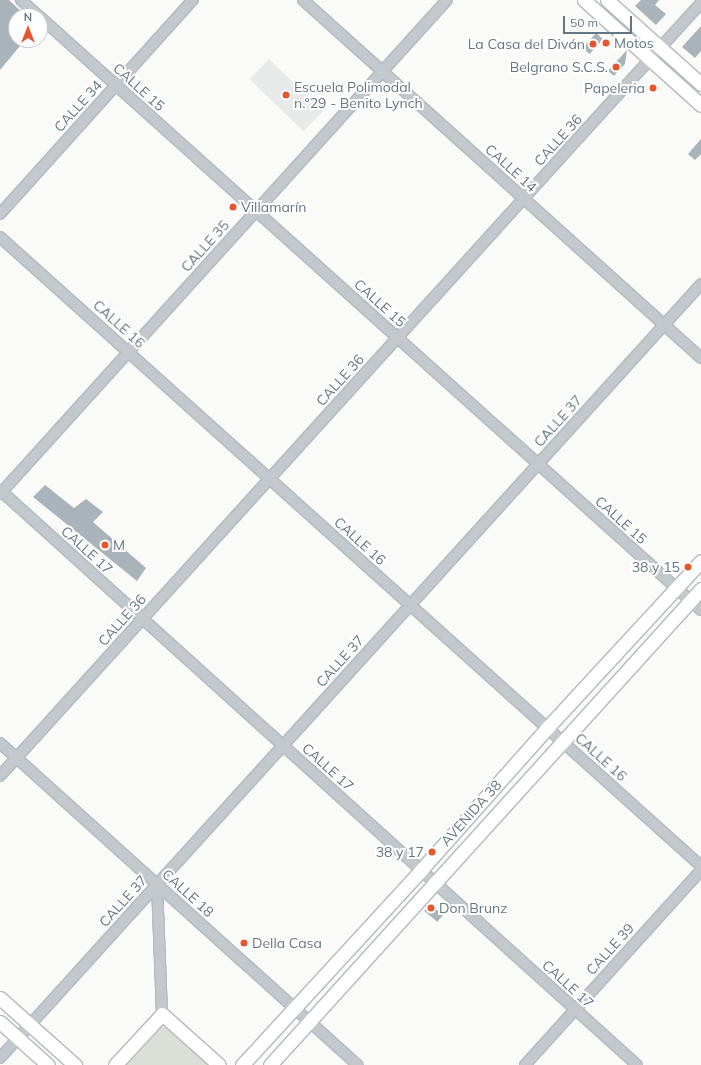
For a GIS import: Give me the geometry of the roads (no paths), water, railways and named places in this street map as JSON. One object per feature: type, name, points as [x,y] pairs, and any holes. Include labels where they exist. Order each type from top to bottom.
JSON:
[{"type":"main road","points":[[584,0],[701,105]]},
{"type":"main road","points":[[607,0],[701,84]]},
{"type":"main road","name":"AVENIDA 38","points":[[242,1065],[421,870],[547,728],[677,589],[701,561]]},
{"type":"main road","name":"AVENIDA 38","points":[[270,1065],[701,589]]},
{"type":"main road","points":[[0,998],[75,1065]]},
{"type":"main road","points":[[115,1065],[162,1014],[219,1065]]},
{"type":"main road","points":[[0,1022],[48,1065]]},
{"type":"street","name":"CALLE 15","points":[[22,0],[31,8]]},
{"type":"street","name":"CALLE 34","points":[[0,214],[193,0]]},
{"type":"street","name":"CALLE 14","points":[[303,0],[701,358]]},
{"type":"street","name":"CALLE 35","points":[[1,492],[447,0]]},
{"type":"street","name":"CALLE 36","points":[[0,776],[701,3]]},
{"type":"street","name":"CALLE 15","points":[[48,23],[701,610]]},
{"type":"street","name":"CALLE 16","points":[[0,236],[701,866]]},
{"type":"street","name":"CALLE 37","points":[[0,1058],[701,284]]},
{"type":"street","name":"CALLE 17","points":[[1,492],[637,1065]]},
{"type":"street","name":"CALLE 18","points":[[0,743],[357,1065]]},
{"type":"street","name":"CALLE 39","points":[[524,1065],[701,870]]},
{"type":"street","points":[[157,884],[162,1014]]},
{"type":"place","name":"Motos","points":[[606,43]]},
{"type":"place","name":"La Casa del Diván","points":[[593,44]]},
{"type":"place","name":"Belgrano S.C.S.","points":[[616,67]]},
{"type":"place","name":"Papeleria","points":[[653,88]]},
{"type":"place","name":"Escuela Polimodal n.°29 - Benito Lynch","points":[[286,95]]},
{"type":"place","name":"Villamarín","points":[[233,207]]},
{"type":"place","name":"M","points":[[105,545]]},
{"type":"place","name":"38 y 15","points":[[688,567]]},
{"type":"place","name":"38 y 17","points":[[432,852]]},
{"type":"place","name":"Don Brunz","points":[[431,908]]},
{"type":"place","name":"Della Casa","points":[[244,943]]}]
